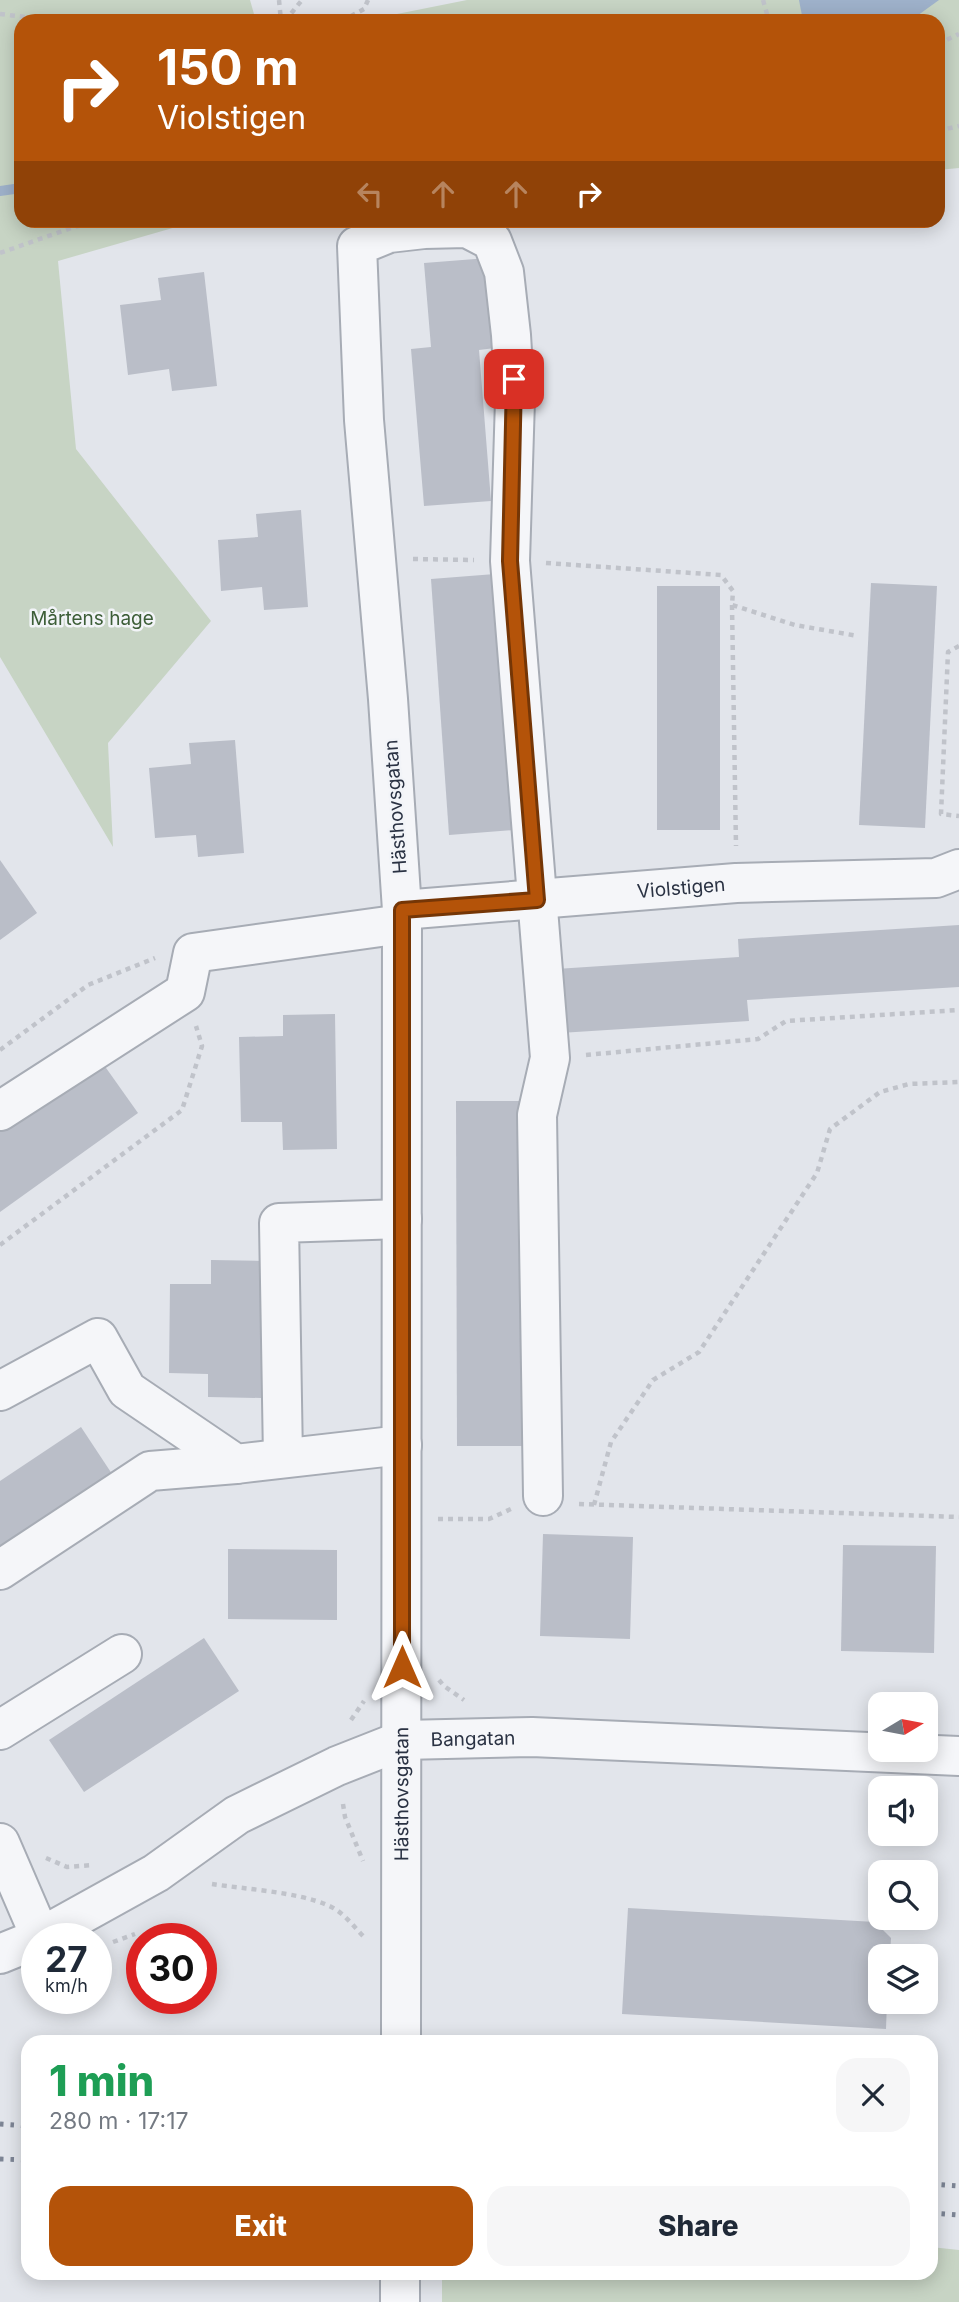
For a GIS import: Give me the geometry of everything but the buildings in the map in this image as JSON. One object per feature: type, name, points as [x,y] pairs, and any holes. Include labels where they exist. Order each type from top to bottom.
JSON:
[{"type":"street","name":"Hästhovsgatan","points":[[401,2035],[402,917],[388,699],[363,421],[357,246],[389,233],[425,229],[467,228],[492,241],[504,272],[515,400],[510,561]]},
{"type":"street","points":[[510,561],[550,1058],[537,1115],[542,1496]]},
{"type":"street","name":"Violstigen","points":[[186,992],[193,953],[402,917],[736,873],[936,878],[959,869]]},
{"type":"street","points":[[0,1111],[186,992]]},
{"type":"street","points":[[283,1458],[279,1223],[402,1219]]},
{"type":"street","points":[[0,1391],[98,1338],[127,1390],[236,1464]]},
{"type":"street","points":[[0,1570],[150,1471],[402,1445]]},
{"type":"street","points":[[0,1730],[122,1654]]},
{"type":"street","name":"Bangatan","points":[[67,1923],[156,1873],[237,1815],[337,1766],[403,1740],[532,1737],[959,1756]]},
{"type":"street","points":[[0,1843],[32,1923]]},
{"type":"street","name":"Bangatan","points":[[0,1954],[21,1946]]},
{"type":"street","points":[[400,2280],[400,2302]]},
{"type":"path","points":[[289,14],[302,0]]},
{"type":"path","points":[[355,14],[365,9],[368,0]]},
{"type":"path","points":[[0,253],[74,228]]},
{"type":"path","points":[[408,559],[510,561],[721,575],[733,591],[736,873]]},
{"type":"path","points":[[733,605],[795,625],[858,636]]},
{"type":"path","points":[[959,646],[948,652],[941,814],[959,816]]},
{"type":"path","points":[[0,1245],[181,1110],[202,1046],[186,992]]},
{"type":"path","points":[[550,1058],[758,1039],[786,1021],[959,1010]]},
{"type":"path","points":[[594,1505],[611,1441],[653,1380],[699,1352],[817,1173],[830,1129],[880,1092],[909,1084],[959,1082]]},
{"type":"path","points":[[437,1519],[489,1519],[542,1496],[557,1503],[594,1505],[959,1517]]},
{"type":"path","points":[[348,1723],[355,1717],[366,1695]]},
{"type":"path","points":[[212,1884],[327,1904],[341,1912],[373,1946]]},
{"type":"green space","name":"Mårtens hage","points":[[0,0],[250,0],[254,14],[14,14],[14,228],[173,228],[58,261],[76,449],[211,621],[108,743],[113,847],[0,657]]},
{"type":"green space","points":[[467,0],[959,0],[959,168],[945,169],[945,14],[397,14]]},
{"type":"green space","points":[[938,2248],[959,2250],[959,2302],[442,2302],[442,2280],[938,2280]]},
{"type":"water","points":[[799,0],[939,0],[920,14],[802,14]]},
{"type":"waterway","points":[[0,191],[14,189]]},
{"type":"railway","points":[[0,2124],[21,2126]]},
{"type":"railway","points":[[0,2159],[21,2160]]},
{"type":"railway","points":[[938,2184],[959,2186]]},
{"type":"railway","points":[[938,2214],[959,2215]]},
{"type":"route","points":[[402,1667],[402,910],[537,900],[510,561],[514,379]]}]
